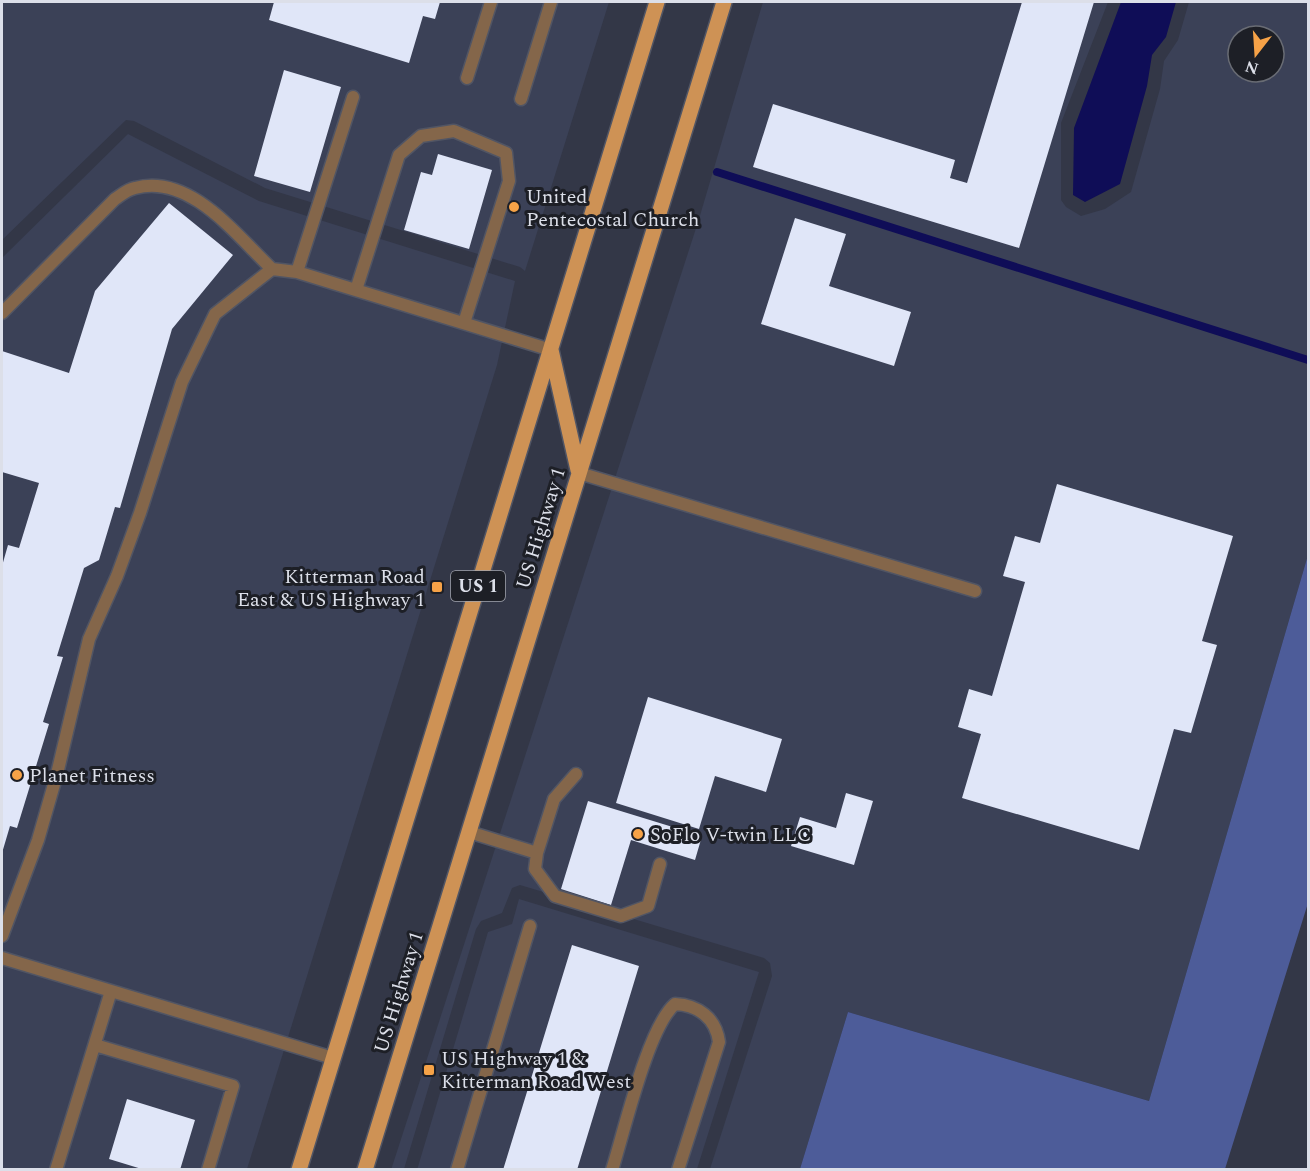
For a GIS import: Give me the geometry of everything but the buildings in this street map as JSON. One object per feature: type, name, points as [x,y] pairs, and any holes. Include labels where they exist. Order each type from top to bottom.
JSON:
[{"type":"main road","name":"US 1","points":[[299,1170],[657,2]]},
{"type":"main road","name":"US Highway 1","points":[[365,1170],[724,2]]},
{"type":"main road","points":[[550,350],[579,473]]},
{"type":"lane","points":[[467,78],[491,2]]},
{"type":"lane","points":[[521,99],[551,2]]},
{"type":"lane","points":[[297,272],[353,97]]},
{"type":"lane","points":[[356,290],[399,155],[421,136],[454,130],[506,153],[509,182],[464,323]]},
{"type":"lane","points":[[2,313],[115,199],[133,188],[154,185],[174,188],[192,197],[272,269],[297,272],[550,350]]},
{"type":"lane","points":[[2,936],[38,840],[54,785],[89,639],[117,576],[140,513],[182,382],[215,314],[272,269]]},
{"type":"lane","points":[[579,473],[975,591]]},
{"type":"lane","points":[[576,774],[554,799],[537,853],[535,869],[555,896],[621,916],[648,906],[660,864]]},
{"type":"lane","points":[[469,832],[537,853]]},
{"type":"lane","points":[[457,1170],[530,926]]},
{"type":"lane","points":[[2,958],[333,1058]]},
{"type":"lane","points":[[56,1170],[111,991]]},
{"type":"lane","points":[[612,1170],[653,1038],[667,1011],[675,1004],[687,1005],[710,1018],[717,1029],[719,1042],[678,1170]]},
{"type":"lane","points":[[94,1045],[233,1086],[208,1170]]},
{"type":"shaded area","points":[[2,2],[609,2],[525,271],[520,267],[265,188],[134,121],[126,120],[2,240]]},
{"type":"shaded area","points":[[763,2],[1108,2],[1061,123],[1061,200],[1066,207],[1081,216],[1105,209],[1131,192],[1160,89],[1164,61],[1178,40],[1189,2],[1308,2],[1308,555],[1149,1101],[848,1012],[800,1169],[710,1169],[772,976],[770,963],[764,958],[520,885],[512,888],[502,913],[481,921],[476,929],[404,1169],[391,1170],[699,219]]},
{"type":"shaded area","points":[[1121,2],[1176,2],[1166,37],[1152,55],[1147,86],[1120,184],[1085,202],[1073,195],[1074,128]]},
{"type":"shaded area","points":[[128,134],[259,201],[515,281],[497,365],[247,1169],[2,1170],[2,258]]},
{"type":"shaded area","points":[[1308,555],[1308,903],[1225,1169],[800,1169],[848,1012],[1149,1101]]},
{"type":"shaded area","points":[[519,899],[759,972],[697,1169],[417,1170],[488,932],[512,924]]},
{"type":"waterway","points":[[717,172],[1308,360]]},
{"type":"place","name":"United Pentecostal Church","points":[[514,207]]},
{"type":"place","name":"Kitterman Road East & US Highway 1","points":[[437,587]]},
{"type":"place","name":"Planet Fitness","points":[[17,775]]},
{"type":"place","name":"SoFlo V-twin LLC","points":[[638,834]]},
{"type":"place","name":"US Highway 1 & Kitterman Road West","points":[[429,1070]]}]
